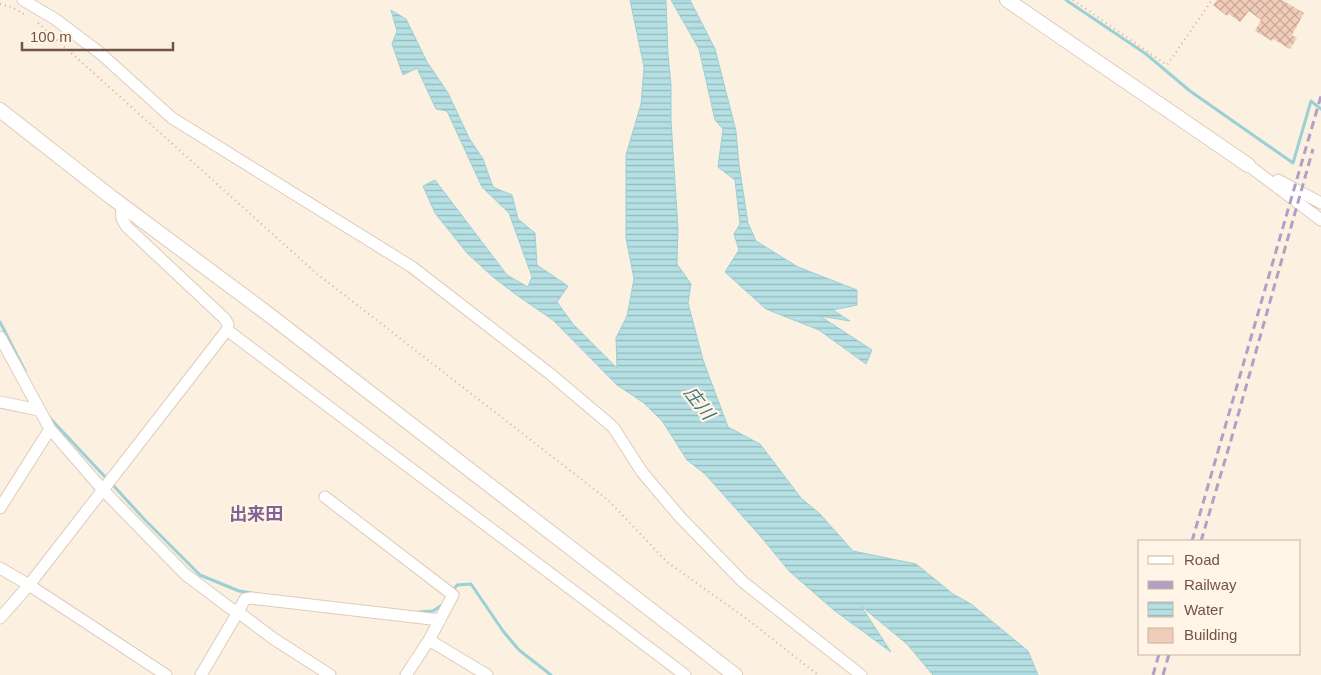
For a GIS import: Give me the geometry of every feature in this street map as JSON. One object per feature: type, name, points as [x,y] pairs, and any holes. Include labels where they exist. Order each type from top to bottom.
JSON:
[{"type":"street","points":[[23,0],[55,19],[100,53],[172,118],[412,267],[550,373],[613,427],[642,472],[680,517],[744,582],[860,675]]},
{"type":"street","points":[[1007,0],[1248,165],[1321,220]]},
{"type":"street","points":[[0,110],[121,204],[272,316],[734,675]]},
{"type":"street","points":[[1248,165],[1321,203]]},
{"type":"street","points":[[0,618],[29,585],[227,330],[228,324],[226,319],[127,227],[122,218],[121,204]]},
{"type":"street","points":[[227,330],[685,675]]},
{"type":"street","points":[[0,337],[50,429],[103,490],[185,574],[274,639],[330,675]]},
{"type":"street","points":[[0,402],[39,410]]},
{"type":"street","points":[[0,508],[50,429]]},
{"type":"street","points":[[325,496],[453,594],[429,640],[406,675]]},
{"type":"street","points":[[0,568],[166,675]]},
{"type":"street","points":[[201,675],[245,599],[251,598],[440,620]]},
{"type":"street","points":[[429,640],[471,671],[487,675]]},
{"type":"path","points":[[1073,0],[1166,65],[1212,0]]},
{"type":"path","points":[[0,4],[24,14]]},
{"type":"path","points":[[37,21],[316,273],[608,500],[667,562],[747,619],[818,675]]},
{"type":"water","name":"庄川","points":[[630,0],[666,0],[678,229],[677,264],[691,284],[688,303],[703,360],[728,427],[760,444],[801,498],[820,514],[853,551],[916,564],[953,594],[971,604],[1028,651],[1038,675],[933,675],[907,644],[861,606],[891,652],[835,611],[789,571],[705,474],[687,460],[663,422],[644,403],[617,385],[553,320],[493,277],[467,253],[435,213],[423,186],[435,180],[507,275],[528,287],[532,277],[509,213],[482,187],[447,111],[436,109],[417,68],[403,75],[392,44],[397,31],[391,10],[406,19],[427,62],[448,93],[469,138],[483,159],[493,187],[512,195],[518,219],[535,233],[537,265],[568,286],[557,302],[573,324],[617,368],[616,338],[627,316],[634,279],[626,238],[626,155],[641,104],[644,67]]},
{"type":"water","points":[[671,0],[690,0],[715,49],[736,131],[748,223],[756,241],[798,267],[857,290],[857,305],[833,310],[850,321],[820,316],[872,350],[866,364],[819,330],[766,309],[725,272],[739,250],[734,234],[740,224],[735,180],[718,167],[723,129],[715,120],[699,49]]},
{"type":"building","points":[[1217,0],[1282,0],[1304,13],[1292,35],[1297,38],[1290,49],[1273,39],[1272,41],[1255,31],[1261,20],[1249,11],[1240,22],[1229,14],[1227,16],[1213,5]]},
{"type":"waterway","points":[[1066,0],[1146,54],[1190,91],[1293,163],[1311,101],[1321,109]]},
{"type":"waterway","points":[[0,322],[25,371]]},
{"type":"waterway","points":[[48,416],[107,479]]},
{"type":"waterway","points":[[112,484],[200,575],[239,591],[253,593]]},
{"type":"waterway","points":[[452,592],[457,585],[471,584],[503,631],[519,650],[551,675]]},
{"type":"waterway","points":[[418,612],[433,611],[442,605]]},
{"type":"railway","points":[[1192,540],[1321,96]]},
{"type":"railway","points":[[1201,540],[1313,149]]},
{"type":"railway","points":[[1153,675],[1159,655]]},
{"type":"railway","points":[[1163,675],[1169,655]]},
{"type":"district","name":"出来田","points":[[256,514]]}]
